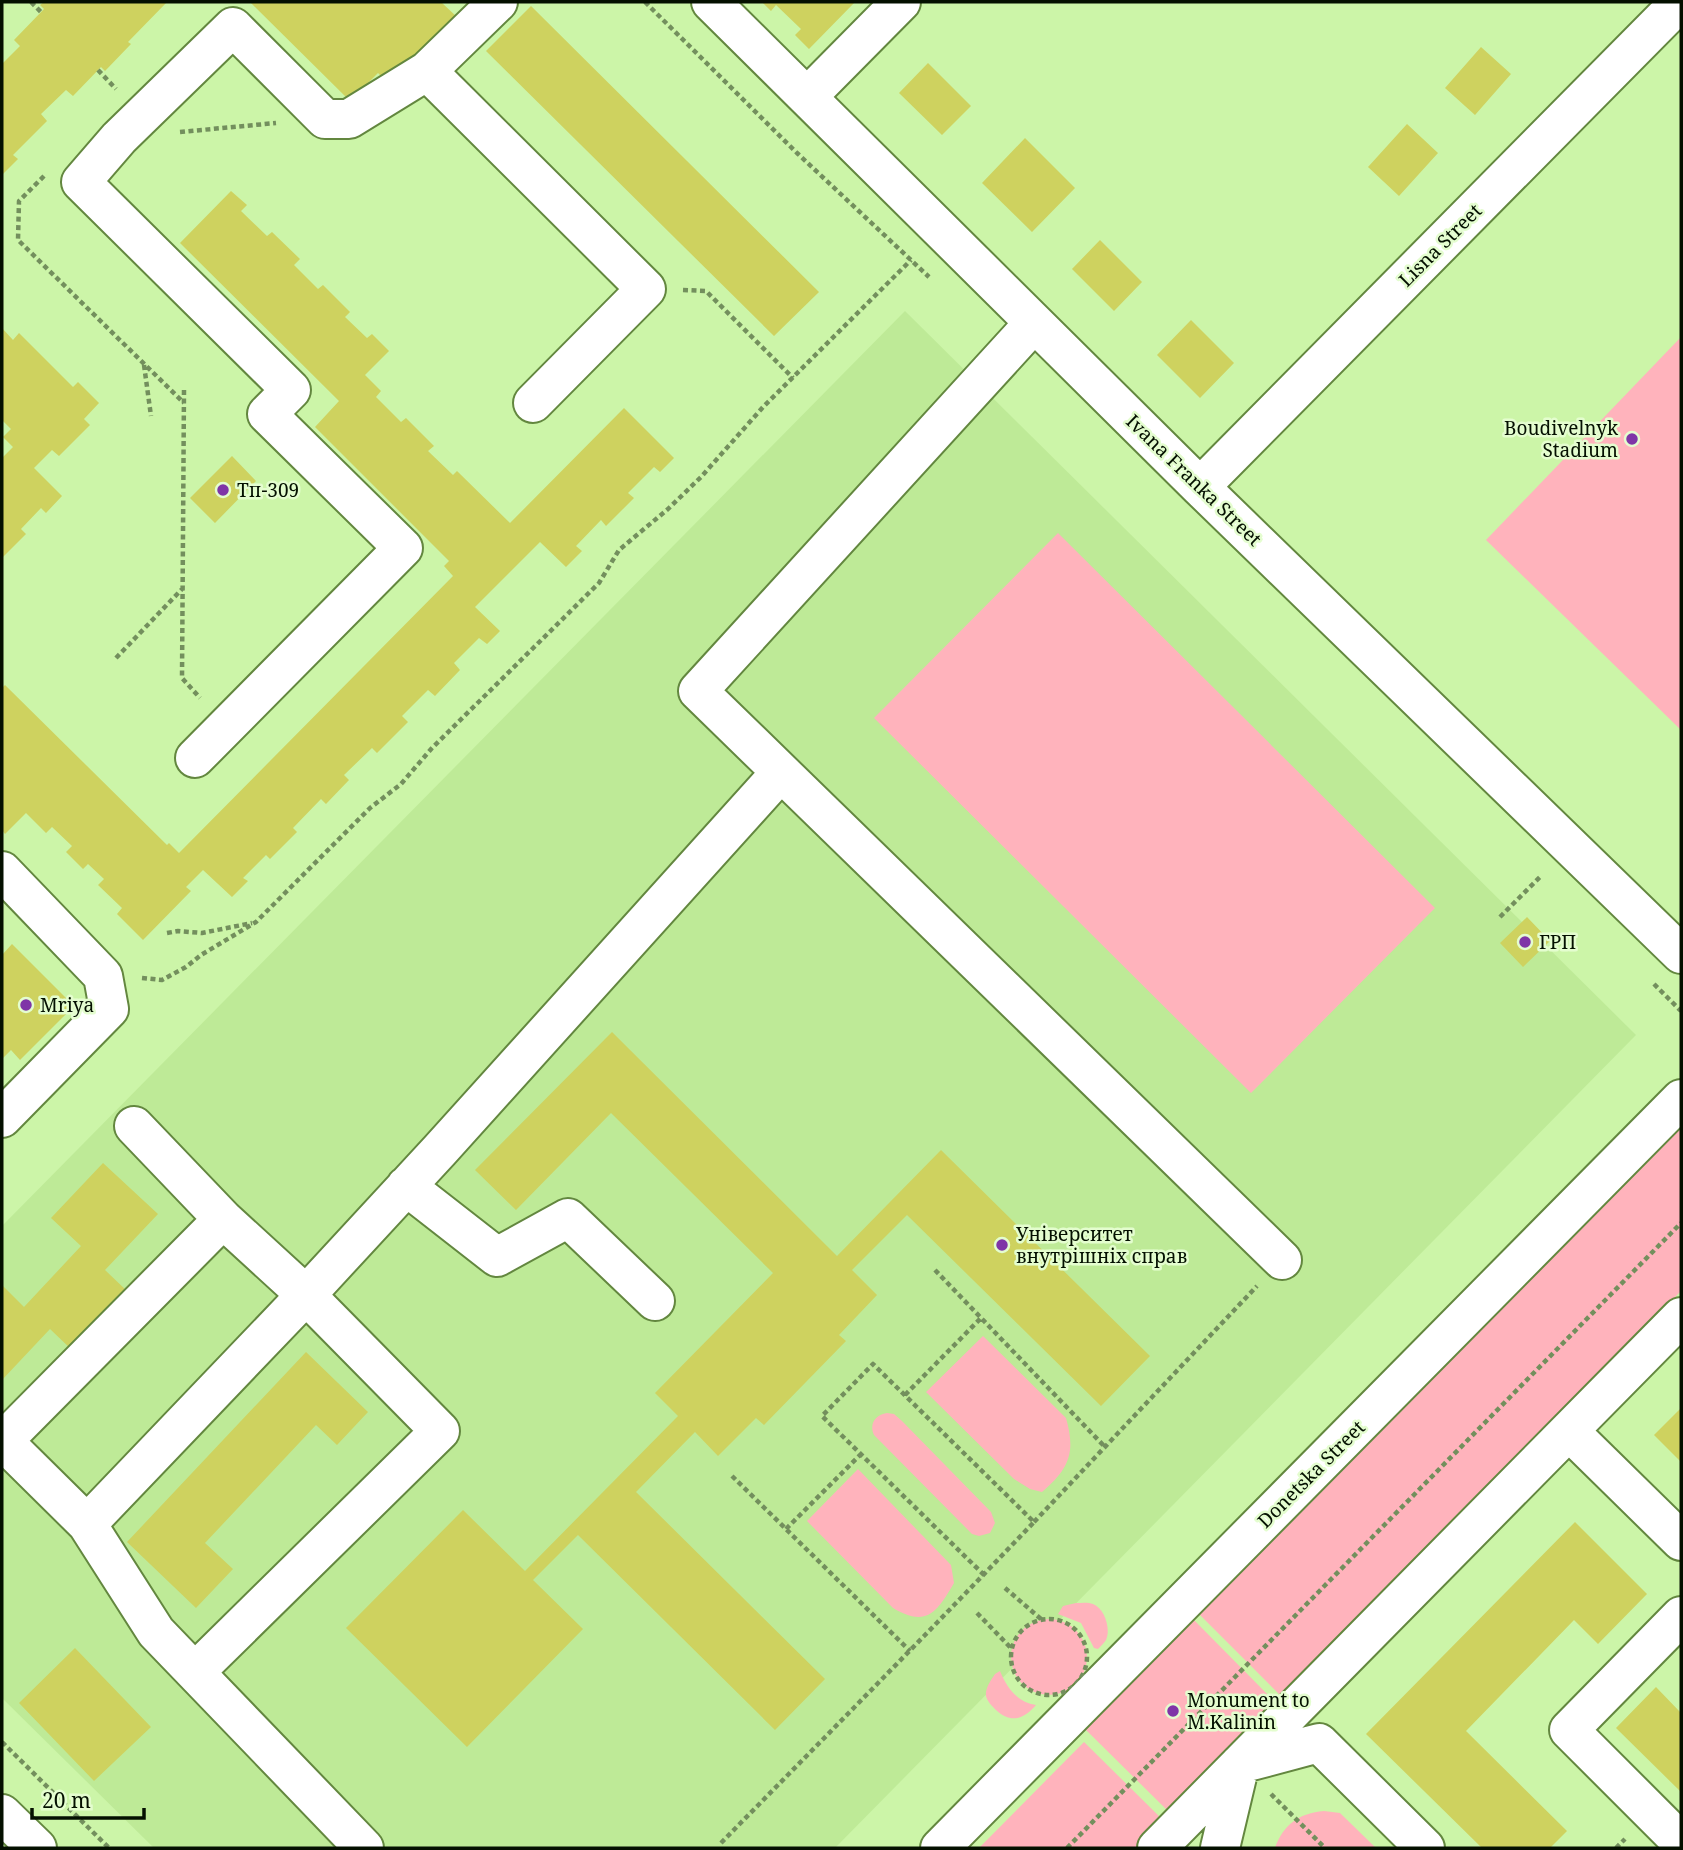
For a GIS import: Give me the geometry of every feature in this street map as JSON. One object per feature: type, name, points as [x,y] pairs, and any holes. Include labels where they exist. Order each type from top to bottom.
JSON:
[{"type":"street","points":[[195,758],[403,548],[268,414],[291,390],[81,182],[119,138],[233,27],[326,118],[349,119],[427,71],[498,2]]},
{"type":"street","name":"Ivana Franka Street","points":[[711,2],[1200,487],[1681,954]]},
{"type":"street","points":[[807,97],[901,2]]},
{"type":"street","name":"Lisna Street","points":[[1200,487],[1679,2]]},
{"type":"street","points":[[427,71],[646,289],[533,403]]},
{"type":"street","points":[[1034,323],[698,691],[1282,1260]]},
{"type":"street","points":[[87,1524],[306,1295],[781,772]]},
{"type":"street","points":[[2,871],[103,976],[109,1009],[2,1118]]},
{"type":"street","name":"Donetska Street","points":[[940,1848],[1681,1099]]},
{"type":"street","points":[[134,1126],[223,1219],[306,1295],[440,1431],[195,1672]]},
{"type":"street","points":[[406,1186],[497,1257],[568,1218],[655,1301]]},
{"type":"street","points":[[223,1219],[2,1440],[87,1524],[156,1632],[364,1848]]},
{"type":"street","points":[[1157,1848],[1681,1317]]},
{"type":"street","points":[[1569,1431],[1681,1541]]},
{"type":"street","points":[[1681,1616],[1569,1730],[1681,1842]]},
{"type":"street","points":[[1240,1764],[1319,1744],[1425,1848]]},
{"type":"street","points":[[1220,1848],[1240,1764]]},
{"type":"street","points":[[2,1814],[37,1848]]},
{"type":"path","points":[[31,2],[41,12]]},
{"type":"path","points":[[98,70],[124,97]]},
{"type":"path","points":[[119,138],[326,118]]},
{"type":"path","points":[[103,976],[162,980],[256,922],[370,808],[401,784],[432,748],[599,583],[619,550],[701,477],[764,406],[911,260]]},
{"type":"path","points":[[646,289],[706,291],[793,378]]},
{"type":"path","points":[[144,364],[151,416]]},
{"type":"path","points":[[184,390],[182,678],[226,728]]},
{"type":"path","points":[[116,658],[183,588]]},
{"type":"path","points":[[1500,918],[1542,875]]},
{"type":"path","points":[[167,933],[202,933],[256,922]]},
{"type":"path","points":[[1067,1848],[1681,1223]]},
{"type":"path","points":[[721,1843],[984,1575],[1282,1260]]},
{"type":"path","points":[[935,1270],[1105,1447]]},
{"type":"path","points":[[905,1395],[981,1318]]},
{"type":"path","points":[[984,1575],[822,1416],[873,1363],[1034,1522]]},
{"type":"path","points":[[786,1529],[861,1454]]},
{"type":"path","points":[[732,1476],[910,1651]]},
{"type":"path","points":[[1005,1588],[1041,1619]]},
{"type":"path","points":[[977,1613],[1011,1648]]},
{"type":"path","points":[[1041,1619],[1053,1619],[1065,1622],[1076,1630],[1087,1652],[1086,1665],[1082,1677],[1073,1687],[1050,1696],[1038,1694],[1026,1688],[1018,1679],[1012,1668],[1011,1648],[1019,1633],[1029,1624],[1041,1619]]},
{"type":"path","points":[[2,1742],[109,1848]]},
{"type":"path","points":[[1240,1764],[1325,1848]]},
{"type":"shaded area","points":[[905,311],[1636,1035],[835,1848],[154,1848],[2,1698],[2,1226]]},
{"type":"shaded area","name":"Boudivelnyk Stadium","points":[[1681,337],[1681,730],[1486,540]]},
{"type":"shaded area","points":[[1058,533],[1435,908],[1251,1093],[874,718]]},
{"type":"shaded area","points":[[1681,1127],[1681,1291],[1281,1696],[1199,1614]]},
{"type":"shaded area","points":[[983,1336],[1066,1418],[1070,1441],[1068,1460],[1059,1476],[1042,1492],[1030,1489],[1014,1479],[926,1392]]},
{"type":"shaded area","points":[[887,1413],[894,1414],[902,1421],[991,1512],[995,1523],[990,1533],[979,1536],[972,1534],[874,1435],[874,1421]]},
{"type":"shaded area","points":[[858,1469],[951,1565],[954,1583],[942,1602],[930,1614],[914,1617],[893,1608],[807,1521]]},
{"type":"shaded area","points":[[1076,1603],[1093,1604],[1104,1615],[1107,1636],[1098,1649],[1094,1648],[1081,1623],[1058,1614],[1063,1606]]},
{"type":"shaded area","points":[[1049,1619],[1064,1622],[1076,1630],[1084,1642],[1087,1657],[1084,1672],[1076,1684],[1064,1692],[1049,1695],[1034,1692],[1022,1684],[1014,1672],[1011,1657],[1014,1642],[1022,1630],[1034,1622]]},
{"type":"shaded area","points":[[1193,1619],[1275,1702],[1168,1811],[1085,1729]]},
{"type":"shaded area","points":[[1000,1671],[1014,1693],[1023,1701],[1036,1705],[1027,1714],[1017,1718],[1007,1717],[987,1700],[987,1687]]},
{"type":"shaded area","points":[[1084,1742],[1167,1824],[1143,1848],[979,1848]]},
{"type":"shaded area","points":[[1324,1811],[1340,1813],[1376,1848],[1275,1848],[1293,1822],[1307,1814]]},
{"type":"building","points":[[44,2],[167,2],[128,42],[131,44],[105,71],[101,67],[73,96],[66,90],[41,114],[47,121],[13,155],[18,159],[2,175],[2,64],[20,46],[14,40],[44,9],[40,5]]},
{"type":"building","points":[[250,2],[441,2],[457,17],[390,85],[378,73],[350,101]]},
{"type":"building","points":[[762,2],[855,2],[809,49],[795,35],[801,29],[776,5],[771,11]]},
{"type":"building","points":[[531,6],[819,292],[774,336],[486,51]]},
{"type":"building","points":[[1481,47],[1511,74],[1475,115],[1445,88]]},
{"type":"building","points":[[928,63],[971,106],[942,135],[899,93]]},
{"type":"building","points":[[1407,124],[1438,153],[1399,196],[1368,167]]},
{"type":"building","points":[[1025,138],[1075,188],[1032,232],[982,183]]},
{"type":"building","points":[[231,191],[247,205],[241,211],[267,236],[272,232],[300,259],[294,265],[318,289],[323,285],[350,312],[345,317],[367,338],[372,334],[389,351],[365,375],[381,391],[376,397],[401,422],[406,418],[434,446],[428,451],[453,475],[457,471],[510,523],[624,408],[674,458],[660,472],[654,467],[628,493],[634,498],[606,526],[601,520],[576,546],[582,551],[566,567],[540,542],[475,607],[500,631],[487,644],[479,638],[454,663],[460,670],[435,696],[428,690],[402,716],[408,722],[377,753],[372,748],[344,775],[349,780],[326,804],[321,799],[293,828],[297,832],[270,859],[266,855],[243,878],[248,881],[232,897],[203,870],[186,887],[191,891],[143,940],[117,914],[122,908],[98,885],[104,879],[88,864],[83,869],[66,852],[72,846],[52,827],[46,833],[26,813],[5,834],[2,830],[2,688],[5,685],[167,845],[169,843],[179,853],[453,576],[444,566],[449,561],[315,427],[339,401],[180,243]]},
{"type":"building","points":[[1100,240],[1142,282],[1114,311],[1072,269]]},
{"type":"building","points":[[1191,320],[1234,363],[1200,398],[1157,355]]},
{"type":"building","points":[[2,328],[13,340],[19,333],[73,387],[78,382],[99,403],[84,419],[90,425],[59,456],[52,450],[34,468],[62,496],[46,513],[41,508],[21,529],[26,534],[2,558],[2,458],[13,447],[3,437],[11,429],[2,420]]},
{"type":"building","name":"Тп-309","points":[[232,456],[256,481],[215,523],[190,498]]},
{"type":"building","name":"ГРП","points":[[1527,917],[1550,941],[1523,967],[1500,943]]},
{"type":"building","points":[[12,944],[74,1006],[20,1060],[11,1050],[2,1059],[2,955]]},
{"type":"building","points":[[612,1032],[837,1256],[941,1150],[1150,1356],[1101,1406],[907,1215],[852,1270],[877,1295],[839,1335],[846,1341],[764,1425],[756,1418],[718,1456],[695,1432],[636,1492],[825,1679],[775,1730],[578,1535],[533,1580],[583,1629],[467,1747],[346,1628],[463,1510],[525,1571],[678,1416],[655,1393],[773,1273],[611,1113],[516,1210],[475,1170]]},
{"type":"building","points":[[103,1163],[158,1214],[105,1270],[128,1292],[73,1351],[50,1329],[2,1380],[2,1285],[24,1307],[81,1246],[51,1218]]},
{"type":"building","points":[[306,1352],[368,1412],[337,1445],[316,1425],[205,1543],[233,1569],[196,1608],[127,1542]]},
{"type":"building","points":[[1681,1408],[1681,1462],[1654,1435]]},
{"type":"building","points":[[1575,1522],[1647,1594],[1598,1644],[1574,1620],[1466,1731],[1567,1831],[1550,1848],[1482,1848],[1366,1734]]},
{"type":"building","points":[[75,1648],[151,1727],[94,1781],[19,1703]]},
{"type":"building","points":[[1656,1687],[1681,1713],[1681,1792],[1616,1728]]},
{"type":"place","name":"Boudivelnyk Stadium","points":[[1632,439]]},
{"type":"place","name":"Тп-309","points":[[223,490]]},
{"type":"place","name":"ГРП","points":[[1525,942]]},
{"type":"place","name":"Mriya","points":[[26,1005]]},
{"type":"place","name":"Університет внутрішніх справ","points":[[1002,1245]]},
{"type":"place","name":"Monument to M.Kalinin","points":[[1173,1711]]}]
